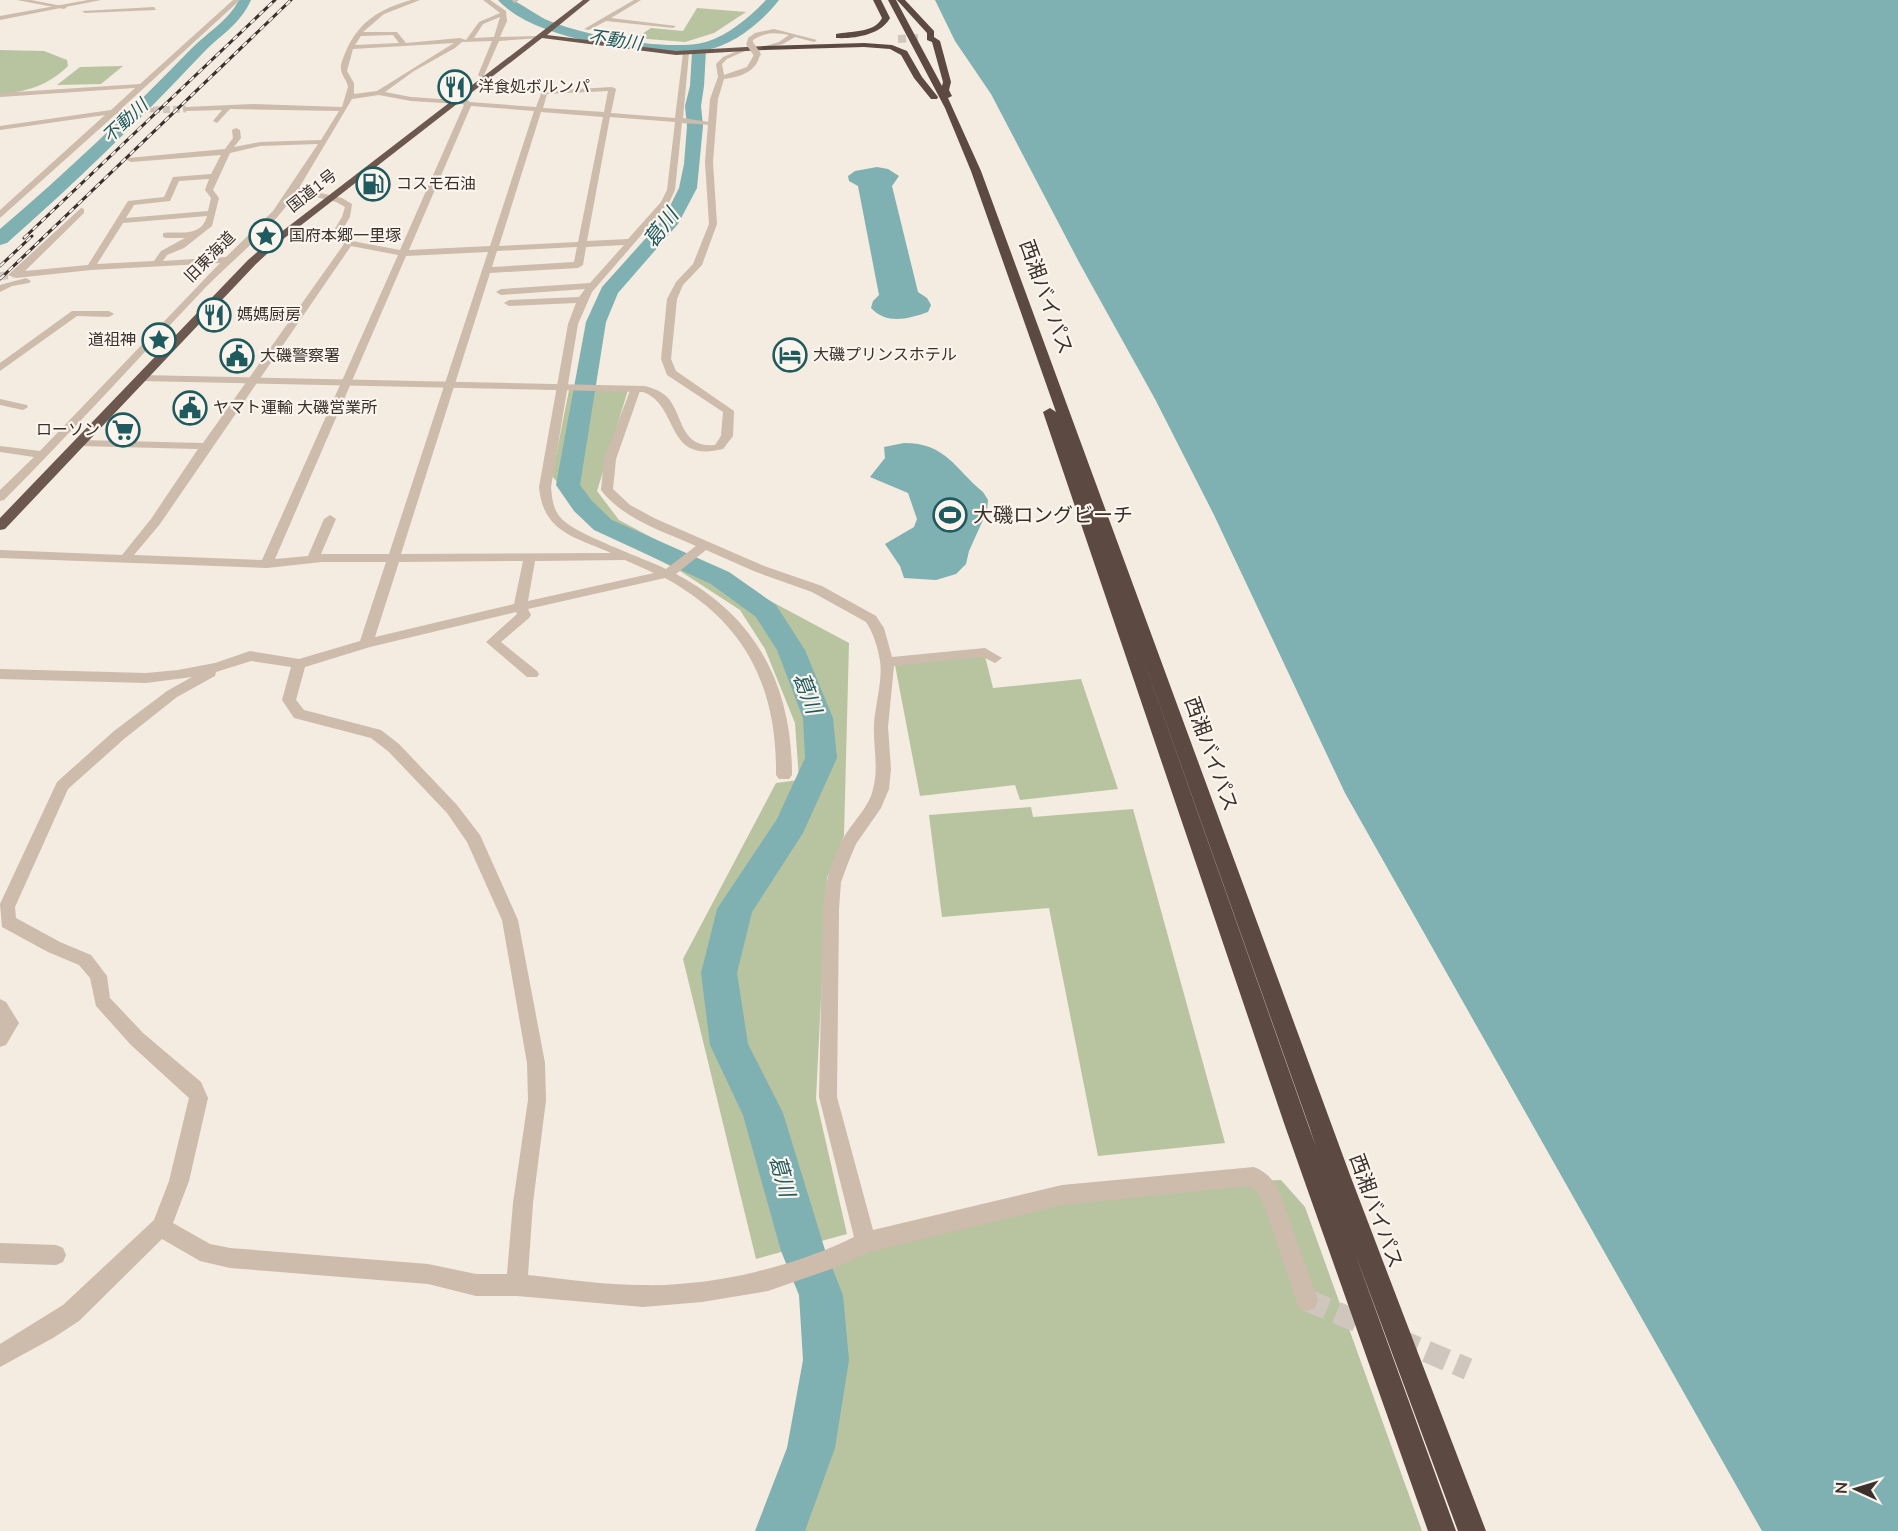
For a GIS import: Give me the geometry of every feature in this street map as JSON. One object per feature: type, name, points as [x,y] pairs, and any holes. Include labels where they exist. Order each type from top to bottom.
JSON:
[{"type":"highway","name":"国道1号","points":[[0,526],[232,283],[279,238],[461,101],[484,79],[587,0]]},
{"type":"highway","points":[[760,51],[861,33],[882,26],[885,18],[877,0]]},
{"type":"highway","name":"西湘バイパス","points":[[883,0],[934,97],[966,171],[1293,1114],[1442,1531]]},
{"type":"highway","name":"西湘バイパス","points":[[892,0],[962,136],[1338,1175],[1472,1531]]},
{"type":"highway","points":[[901,0],[931,33],[930,38]]},
{"type":"highway","points":[[542,35],[682,54],[864,45],[892,47],[904,53],[918,78],[934,97]]},
{"type":"highway","points":[[919,38],[935,39],[947,82],[945,90],[962,136]]},
{"type":"highway","points":[[760,51],[898,39]]},
{"type":"street","points":[[20,0],[64,8]]},
{"type":"street","points":[[53,6],[69,0]]},
{"type":"street","points":[[0,18],[98,0]]},
{"type":"street","points":[[0,215],[237,0]]},
{"type":"street","points":[[417,0],[377,15],[360,34],[352,47],[344,71],[351,79],[350,97],[379,93],[411,99],[461,101],[708,123]]},
{"type":"street","points":[[484,79],[481,75],[504,21],[503,11],[486,0]]},
{"type":"street","points":[[587,29],[638,0]]},
{"type":"street","points":[[80,4],[91,6],[83,13],[152,11],[160,3]]},
{"type":"street","points":[[469,40],[480,23],[503,15]]},
{"type":"street","points":[[606,18],[673,26]]},
{"type":"street","points":[[624,32],[640,22]]},
{"type":"street","points":[[760,51],[750,44],[752,38],[768,32],[784,31],[814,40]]},
{"type":"street","points":[[360,34],[395,33],[401,48]]},
{"type":"street","points":[[352,47],[401,48],[460,40],[542,35]]},
{"type":"street","points":[[722,77],[741,73],[754,64],[760,51],[781,43],[793,35]]},
{"type":"street","points":[[379,93],[412,70],[453,47],[460,40]]},
{"type":"street","points":[[141,378],[636,388],[651,390],[662,396],[679,435],[689,444],[714,449],[722,445],[726,440],[729,411],[671,372],[666,363],[674,293],[681,281],[697,265],[713,224],[708,123],[722,77],[720,62],[744,50]]},
{"type":"street","points":[[682,54],[679,120],[670,190],[665,203],[582,300],[573,324],[565,387],[545,487],[549,509],[561,524],[627,556],[671,571],[707,596],[733,620],[756,653],[782,727],[784,775]]},
{"type":"street","points":[[0,95],[68,92],[81,88],[141,86]]},
{"type":"street","points":[[366,644],[544,92],[612,89],[580,244],[578,265],[488,270]]},
{"type":"street","name":"旧東海道","points":[[0,497],[59,439],[203,285],[276,213],[324,142],[350,97]]},
{"type":"street","points":[[267,564],[403,254],[461,101]]},
{"type":"street","points":[[186,109],[228,107],[344,109]]},
{"type":"street","points":[[217,121],[228,107]]},
{"type":"street","points":[[0,128],[114,112],[153,110]]},
{"type":"street","points":[[156,264],[164,253],[182,246],[209,224],[215,198],[209,190],[221,160],[237,138],[236,130]]},
{"type":"street","points":[[131,160],[191,156],[260,144],[324,142]]},
{"type":"street","points":[[93,270],[131,202],[167,199],[176,179],[214,176]]},
{"type":"street","points":[[294,189],[339,200],[349,206],[344,222],[335,235],[349,243],[403,254],[631,242]]},
{"type":"street","points":[[81,211],[14,275],[72,269],[181,267],[228,260]]},
{"type":"street","points":[[120,221],[212,213]]},
{"type":"street","points":[[166,235],[195,236]]},
{"type":"street","points":[[124,560],[156,521],[349,243]]},
{"type":"street","points":[[93,270],[156,264],[214,262]]},
{"type":"street","points":[[0,289],[9,284],[37,280],[72,269]]},
{"type":"street","points":[[203,285],[232,283]]},
{"type":"street","points":[[501,292],[592,286]]},
{"type":"street","points":[[509,303],[582,300]]},
{"type":"street","points":[[0,368],[75,313],[109,314]]},
{"type":"street","points":[[636,388],[610,459],[607,490],[614,500],[700,549],[818,589],[871,619],[877,628],[887,662],[881,727],[883,769],[881,789],[873,808],[849,842],[840,863],[833,882],[831,909],[828,1096],[866,1242]]},
{"type":"street","points":[[0,402],[23,407]]},
{"type":"street","points":[[59,439],[206,447]]},
{"type":"street","points":[[0,449],[42,455]]},
{"type":"street","points":[[313,559],[330,519]]},
{"type":"street","points":[[0,674],[146,678],[217,667],[256,656],[299,664],[329,657],[366,644],[671,571],[700,549]]},
{"type":"street","points":[[0,554],[267,564],[313,559],[627,556]]},
{"type":"street","points":[[530,557],[520,607],[524,615],[493,642],[532,674]]},
{"type":"street","points":[[887,662],[985,652],[995,658]]},
{"type":"street","points":[[299,664],[289,700],[293,707],[299,714],[313,719],[376,734],[394,748],[452,809],[474,839],[510,920],[536,1063],[537,1100],[523,1203],[517,1285]]},
{"type":"street","points":[[0,1356],[69,1315],[107,1282],[138,1246],[161,1227],[179,1181],[199,1098],[194,1088],[137,1040],[102,1001],[98,976],[85,960],[4,925],[7,903],[62,786],[119,735],[172,694],[204,677],[217,667]]},
{"type":"street","points":[[0,1007],[10,1023],[0,1039]]},
{"type":"street","points":[[161,1227],[207,1254],[230,1258],[428,1274],[476,1285],[517,1285],[643,1296],[702,1291],[768,1280],[834,1258],[866,1242],[1062,1195],[1254,1176],[1269,1191],[1306,1300]]},
{"type":"street","points":[[0,1253],[56,1256]]},
{"type":"green space","points":[[697,8],[746,12],[714,33],[685,42],[636,38],[651,28],[683,31]]},
{"type":"green space","points":[[0,50],[44,51],[67,60],[68,66],[45,83],[0,94]]},
{"type":"green space","points":[[123,66],[101,84],[57,85],[80,67]]},
{"type":"green space","points":[[569,390],[628,390],[597,491],[619,520],[849,643],[844,836],[827,878],[816,1099],[847,1234],[756,1259],[683,959],[776,783],[799,780],[795,723],[765,649],[740,610],[680,571],[596,528],[552,476]]},
{"type":"green space","points":[[985,656],[993,688],[1081,679],[1118,789],[1020,800],[1015,785],[920,796],[895,665]]},
{"type":"green space","points":[[1031,807],[1033,817],[1133,809],[1225,1143],[1098,1156],[1049,908],[942,917],[929,815]]},
{"type":"green space","points":[[1281,1180],[1305,1207],[1422,1531],[790,1531],[805,1412],[804,1278],[924,1227],[1097,1190]]},
{"type":"water","points":[[935,0],[1898,0],[1898,1531],[1762,1531],[1345,793],[1214,515],[1155,399],[1080,264],[991,94],[955,41]]},
{"type":"water","points":[[877,167],[888,169],[899,176],[892,186],[918,292],[927,298],[931,305],[928,312],[913,317],[891,319],[871,308],[873,301],[879,295],[858,186],[849,181],[848,176],[855,171]]},
{"type":"water","name":"大磯ロングビーチ","points":[[904,443],[930,447],[940,452],[983,492],[988,500],[987,511],[969,551],[966,564],[956,574],[936,580],[904,578],[900,566],[885,544],[914,527],[917,519],[908,493],[870,477],[885,458],[884,447]]},
{"type":"waterway","name":"不動川","points":[[0,239],[64,183],[146,105],[203,45],[237,16],[245,0]]},
{"type":"waterway","name":"不動川","points":[[504,0],[531,18],[568,32],[619,43],[671,48],[710,45],[728,37],[759,14],[773,0]]},
{"type":"waterway","name":"葛川","points":[[699,47],[697,86],[693,106],[695,126],[688,188],[672,220],[609,291],[596,322],[568,485],[583,506],[603,525],[720,578],[766,611],[791,650],[818,718],[821,758],[791,824],[735,909],[719,973],[729,1045],[763,1113],[803,1251],[821,1295],[826,1360],[811,1448],[780,1531]]},
{"type":"tunnel","points":[[898,39],[919,38]]},
{"type":"tunnel","points":[[153,110],[186,109]]},
{"type":"tunnel","points":[[0,276],[13,275]]},
{"type":"tunnel","points":[[1307,1300],[1373,1328]]},
{"type":"tunnel","points":[[1397,1339],[1468,1369]]},
{"type":"railway","points":[[24,238],[275,0]]},
{"type":"railway","points":[[0,279],[291,0]]},
{"type":"railway","points":[[0,266],[32,236]]},
{"type":"place","name":"洋食処ボルンパ","points":[[455,87]]},
{"type":"place","name":"コスモ石油","points":[[373,184]]},
{"type":"place","name":"国府本郷一里塚","points":[[266,236]]},
{"type":"place","name":"媽媽厨房","points":[[214,315]]},
{"type":"place","name":"道祖神","points":[[159,340]]},
{"type":"place","name":"大磯プリンスホテル","points":[[790,355]]},
{"type":"place","name":"大磯警察署","points":[[237,356]]},
{"type":"place","name":"ヤマト運輸 大磯営業所","points":[[190,408]]},
{"type":"place","name":"ローソン","points":[[123,430]]},
{"type":"place","name":"大磯ロングビーチ","points":[[950,515]]}]
